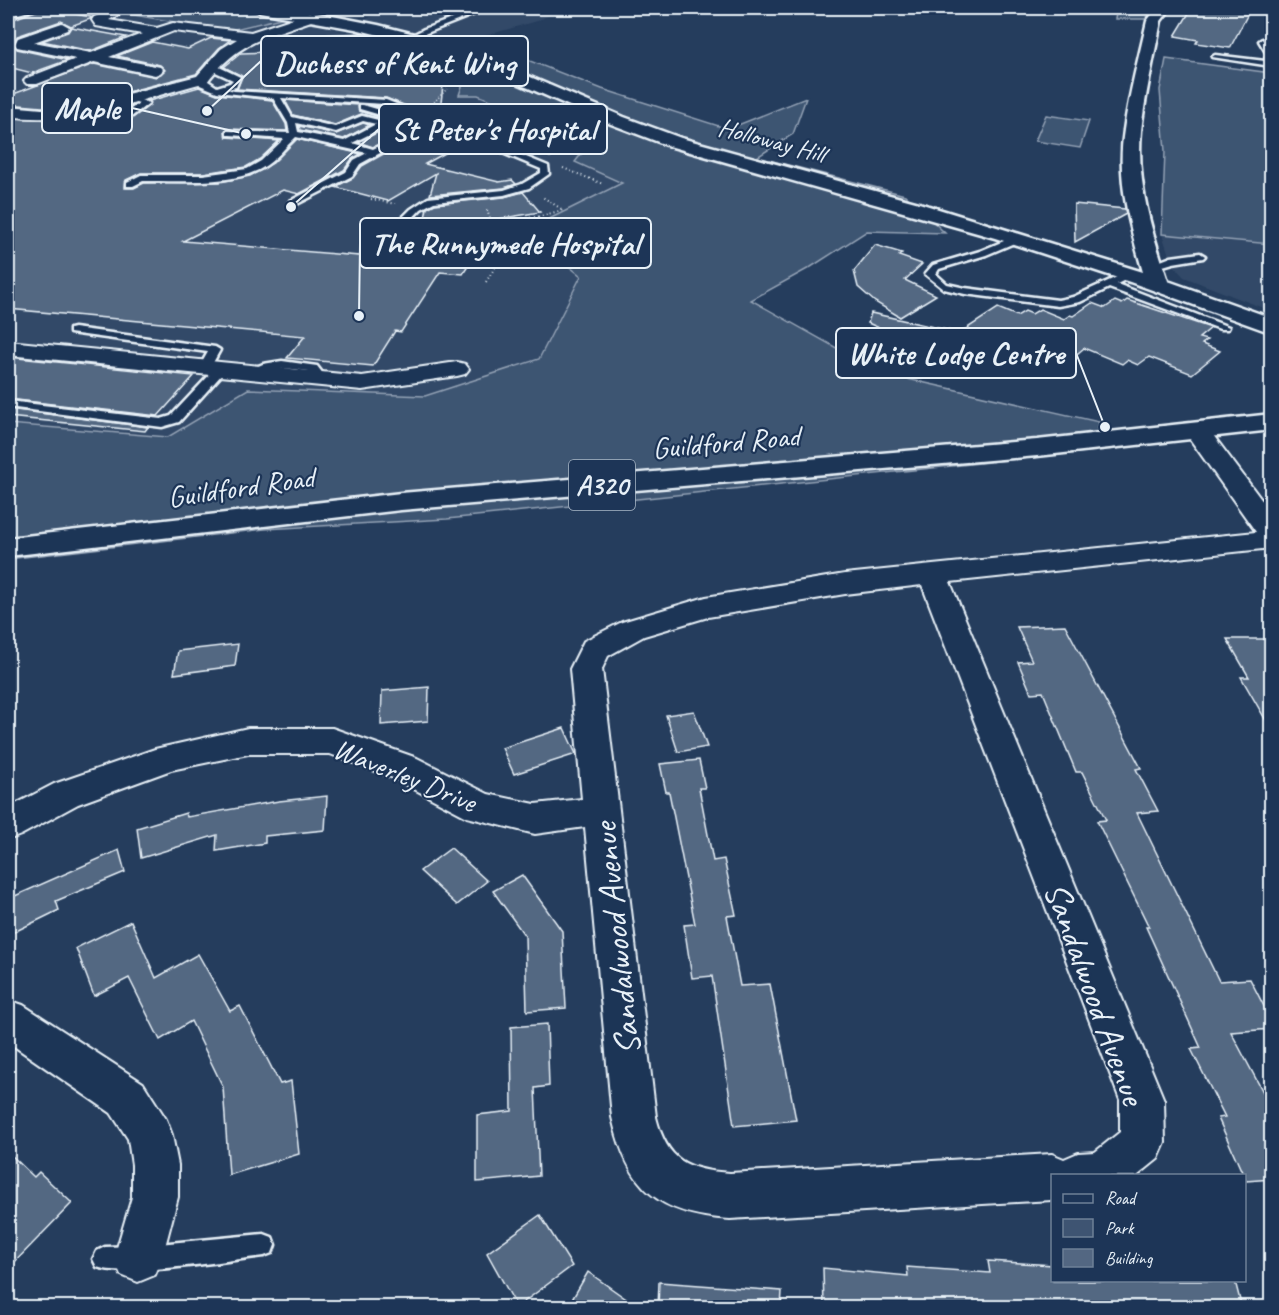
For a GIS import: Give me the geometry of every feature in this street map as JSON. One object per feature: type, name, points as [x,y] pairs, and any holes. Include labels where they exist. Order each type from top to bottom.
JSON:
[{"type":"main road","name":"Holloway Hill","points":[[260,8],[312,16],[412,38],[477,60],[672,141],[912,207],[1128,274],[1156,275],[1272,326]]},
{"type":"main road","points":[[1156,275],[1139,224],[1132,180],[1132,132],[1154,21],[1164,8]]},
{"type":"main road","name":"Guildford Road","points":[[8,547],[136,534],[327,508],[841,466],[1198,432],[1272,422]]},
{"type":"street","points":[[8,13],[24,8]]},
{"type":"street","points":[[87,8],[114,13],[99,20],[101,23],[155,32]]},
{"type":"street","points":[[32,81],[155,32],[181,26],[249,36],[312,16]]},
{"type":"street","points":[[62,27],[23,41],[22,44],[155,70]]},
{"type":"street","points":[[8,111],[47,114],[76,112],[175,84],[206,73],[249,36]]},
{"type":"street","points":[[16,78],[58,88]]},
{"type":"street","points":[[8,348],[362,383],[457,369]]},
{"type":"street","points":[[1198,432],[1272,534]]},
{"type":"street","name":"Sandalwood Avenue","points":[[1051,1177],[705,1196],[681,1188],[664,1177],[648,1160],[638,1140],[586,669],[595,649],[633,629],[706,607],[775,594],[932,574],[1272,539]]},
{"type":"street","name":"Sandalwood Avenue","points":[[932,574],[1142,1100],[1142,1143],[1103,1174]]},
{"type":"street","name":"Waverley Drive","points":[[8,825],[66,794],[167,758],[248,741],[332,741],[405,768],[480,807],[535,819],[601,811]]},
{"type":"street","points":[[8,1019],[127,1098],[150,1135],[155,1165],[155,1197],[121,1259]]},
{"type":"lane","points":[[412,38],[426,30],[487,8]]},
{"type":"lane","points":[[1215,57],[1268,64],[1270,54],[1262,41]]},
{"type":"lane","points":[[217,90],[233,85],[237,79],[206,73],[203,83],[217,90],[304,98],[371,109],[394,117]]},
{"type":"lane","points":[[276,96],[290,119],[292,135]]},
{"type":"lane","points":[[304,98],[340,96],[386,102],[542,165],[546,170],[545,174],[524,187],[509,191],[429,201],[409,214],[396,230]]},
{"type":"lane","points":[[116,117],[128,115],[144,103],[130,97]]},
{"type":"lane","points":[[290,119],[336,130],[362,118],[383,124],[345,144]]},
{"type":"lane","points":[[293,203],[349,174],[357,162],[373,152],[434,121]]},
{"type":"lane","points":[[230,132],[292,135],[345,144],[373,152]]},
{"type":"lane","points":[[130,184],[141,178],[223,175],[243,172],[260,166],[292,135]]},
{"type":"lane","points":[[369,228],[467,236]]},
{"type":"lane","points":[[1016,239],[983,253],[936,267],[930,274],[944,286],[965,291],[1058,303],[1076,300],[1128,274]]},
{"type":"lane","points":[[1156,275],[1171,260],[1200,256]]},
{"type":"lane","points":[[1108,284],[1224,327]]},
{"type":"lane","points":[[8,404],[162,423],[175,419],[213,368],[214,350],[74,330]]},
{"type":"lane","points":[[121,1259],[264,1245]]},
{"type":"path","points":[[559,167],[603,184]]},
{"type":"path","points":[[486,206],[491,222],[537,217],[563,210],[539,195]]},
{"type":"path","points":[[486,282],[505,251],[498,222]]},
{"type":"shaded area","points":[[8,8],[123,8],[130,9],[128,13],[227,31],[285,17],[411,47],[462,66],[467,72],[459,95],[478,95],[582,137],[586,148],[575,162],[623,183],[526,232],[581,276],[539,359],[425,396],[248,389],[168,437],[8,424]]},
{"type":"shaded area","points":[[391,8],[566,8],[536,21],[450,46],[403,30],[362,21]]},
{"type":"shaded area","points":[[1162,234],[1271,244],[1271,311],[1184,277],[1172,264]]},
{"type":"green space","points":[[123,8],[228,8],[285,17],[227,31],[128,14],[130,9]]},
{"type":"green space","points":[[1117,8],[1156,8],[1145,19],[1115,19]]},
{"type":"green space","points":[[411,47],[499,49],[602,89],[728,129],[806,98],[793,134],[757,157],[905,195],[945,233],[867,231],[811,267],[751,300],[881,373],[1099,422],[1095,451],[447,519],[265,529],[8,559],[8,424],[168,437],[248,389],[425,396],[539,359],[581,276],[525,231],[622,183],[575,162],[586,148],[582,137],[478,95],[459,95],[467,72],[462,66]]},
{"type":"green space","points":[[1166,59],[1271,73],[1271,244],[1162,234],[1165,151],[1160,90]]},
{"type":"green space","points":[[1046,115],[1089,121],[1080,148],[1035,141]]},
{"type":"building","points":[[44,8],[91,17],[71,26],[61,21],[17,36],[13,43],[17,49],[68,60],[32,73],[8,67],[8,21]]},
{"type":"building","points":[[1192,8],[1251,8],[1230,48],[1196,43],[1198,40],[1175,36]]},
{"type":"building","points":[[71,27],[126,37],[91,51],[42,41],[68,32]]},
{"type":"building","points":[[363,33],[391,40],[329,70],[445,67],[440,112],[451,108],[472,132],[386,98],[237,89],[242,76],[224,67],[241,53],[294,51],[298,36]]},
{"type":"building","points":[[211,38],[230,40],[219,48],[196,74],[77,105],[42,107],[8,104],[8,96],[94,64],[156,77],[165,70],[160,65],[117,56],[152,42],[188,49]]},
{"type":"building","points":[[199,87],[217,94],[272,100],[286,124],[287,131],[227,129],[225,131],[227,137],[279,141],[260,159],[246,167],[203,173],[141,173],[126,180],[125,188],[134,188],[144,183],[220,182],[250,176],[273,163],[297,139],[361,154],[352,159],[344,170],[299,194],[283,190],[183,241],[359,256],[371,249],[417,253],[420,237],[467,241],[474,236],[470,232],[423,228],[427,208],[435,204],[504,197],[523,192],[540,212],[498,219],[463,274],[440,272],[401,332],[395,331],[373,366],[287,358],[305,336],[8,309],[8,118],[60,120],[132,105],[125,111],[111,115],[113,121],[131,119],[150,105],[149,101]]},
{"type":"building","points":[[285,100],[358,105],[359,111],[393,121],[400,118],[398,113],[373,106],[384,106],[422,122],[373,147],[358,142],[387,128],[387,120],[361,114],[335,125],[293,115]]},
{"type":"building","points":[[512,112],[550,127],[545,129],[584,144],[550,157],[473,126]]},
{"type":"building","points":[[363,123],[370,125],[344,139],[300,130],[299,126],[336,134]]},
{"type":"building","points":[[433,126],[467,141],[425,164],[499,182],[512,180],[516,184],[504,188],[430,195],[436,173],[388,201],[335,187],[353,178],[362,166]]},
{"type":"building","points":[[1074,204],[1125,209],[1126,214],[1075,242]]},
{"type":"building","points":[[875,245],[902,253],[899,256],[922,264],[905,280],[936,295],[900,317],[875,302],[858,287],[854,271]]},
{"type":"building","points":[[1127,300],[1211,328],[1199,338],[1207,340],[1202,344],[1220,351],[1192,374],[1149,357],[1138,365],[1127,360],[1122,364],[1084,348],[1077,354],[1065,349],[1059,352],[1054,350],[1046,356],[1029,349],[994,372],[929,344],[922,347],[868,323],[871,313],[960,333],[998,308],[1017,316],[1025,311],[1032,314],[1040,309],[1064,319],[1070,315],[1073,316],[1092,303],[1105,308],[1115,301],[1122,304]]},
{"type":"building","points":[[8,357],[194,376],[158,416],[8,399]]},
{"type":"building","points":[[8,409],[148,427],[145,431],[8,417]]},
{"type":"building","points":[[1065,625],[1141,768],[1136,769],[1158,811],[1137,813],[1219,981],[1250,979],[1272,1022],[1272,1029],[1231,1032],[1272,1109],[1272,1179],[1246,1181],[1246,1174],[1243,1174],[1218,1118],[1225,1117],[1191,1049],[1201,1048],[1146,927],[1149,927],[1097,821],[1106,820],[1082,772],[1076,772],[1043,692],[1031,693],[1018,662],[1032,661],[1017,627]]},
{"type":"building","points":[[1227,639],[1264,639],[1272,651],[1272,731],[1241,677],[1249,677]]},
{"type":"building","points":[[238,644],[235,666],[174,674],[178,651]]},
{"type":"building","points":[[429,687],[428,721],[381,725],[382,691]]},
{"type":"building","points":[[694,711],[707,747],[678,752],[666,715]]},
{"type":"building","points":[[564,728],[576,754],[514,774],[502,748]]},
{"type":"building","points":[[699,760],[705,788],[699,788],[713,861],[724,859],[736,915],[727,916],[740,986],[770,984],[796,1120],[734,1126],[712,976],[692,978],[684,925],[695,924],[669,792],[666,792],[660,764]]},
{"type":"building","points":[[327,796],[325,830],[265,836],[265,843],[216,851],[217,835],[141,858],[137,828],[186,813],[187,817],[279,801]]},
{"type":"building","points":[[451,848],[487,881],[457,905],[420,871]]},
{"type":"building","points":[[119,850],[125,872],[56,901],[59,910],[8,935],[8,899]]},
{"type":"building","points":[[522,875],[562,931],[566,1008],[527,1011],[525,936],[493,891]]},
{"type":"building","points":[[131,921],[156,978],[198,954],[230,1011],[240,1006],[280,1084],[291,1081],[299,1154],[229,1175],[223,1087],[191,1021],[160,1040],[129,978],[94,996],[76,948]]},
{"type":"building","points":[[547,1024],[549,1086],[535,1088],[539,1176],[477,1182],[477,1115],[512,1111],[511,1027]]},
{"type":"building","points":[[8,1152],[34,1177],[39,1172],[72,1203],[8,1269]]},
{"type":"building","points":[[540,1215],[572,1266],[517,1307],[487,1253]]},
{"type":"building","points":[[988,1261],[1051,1265],[1051,1282],[1235,1282],[1242,1308],[824,1308],[823,1268],[908,1276],[907,1267],[990,1273]]},
{"type":"building","points":[[588,1272],[639,1308],[567,1308]]},
{"type":"building","points":[[659,1282],[782,1291],[781,1308],[658,1308]]},
{"type":"place","name":"Duchess of Kent Wing","points":[[207,111]]},
{"type":"place","name":"Maple","points":[[246,134]]},
{"type":"place","name":"St Peter's Hospital","points":[[291,207]]},
{"type":"place","name":"The Runnymede Hospital","points":[[359,316]]},
{"type":"place","name":"White Lodge Centre","points":[[1105,427]]}]
